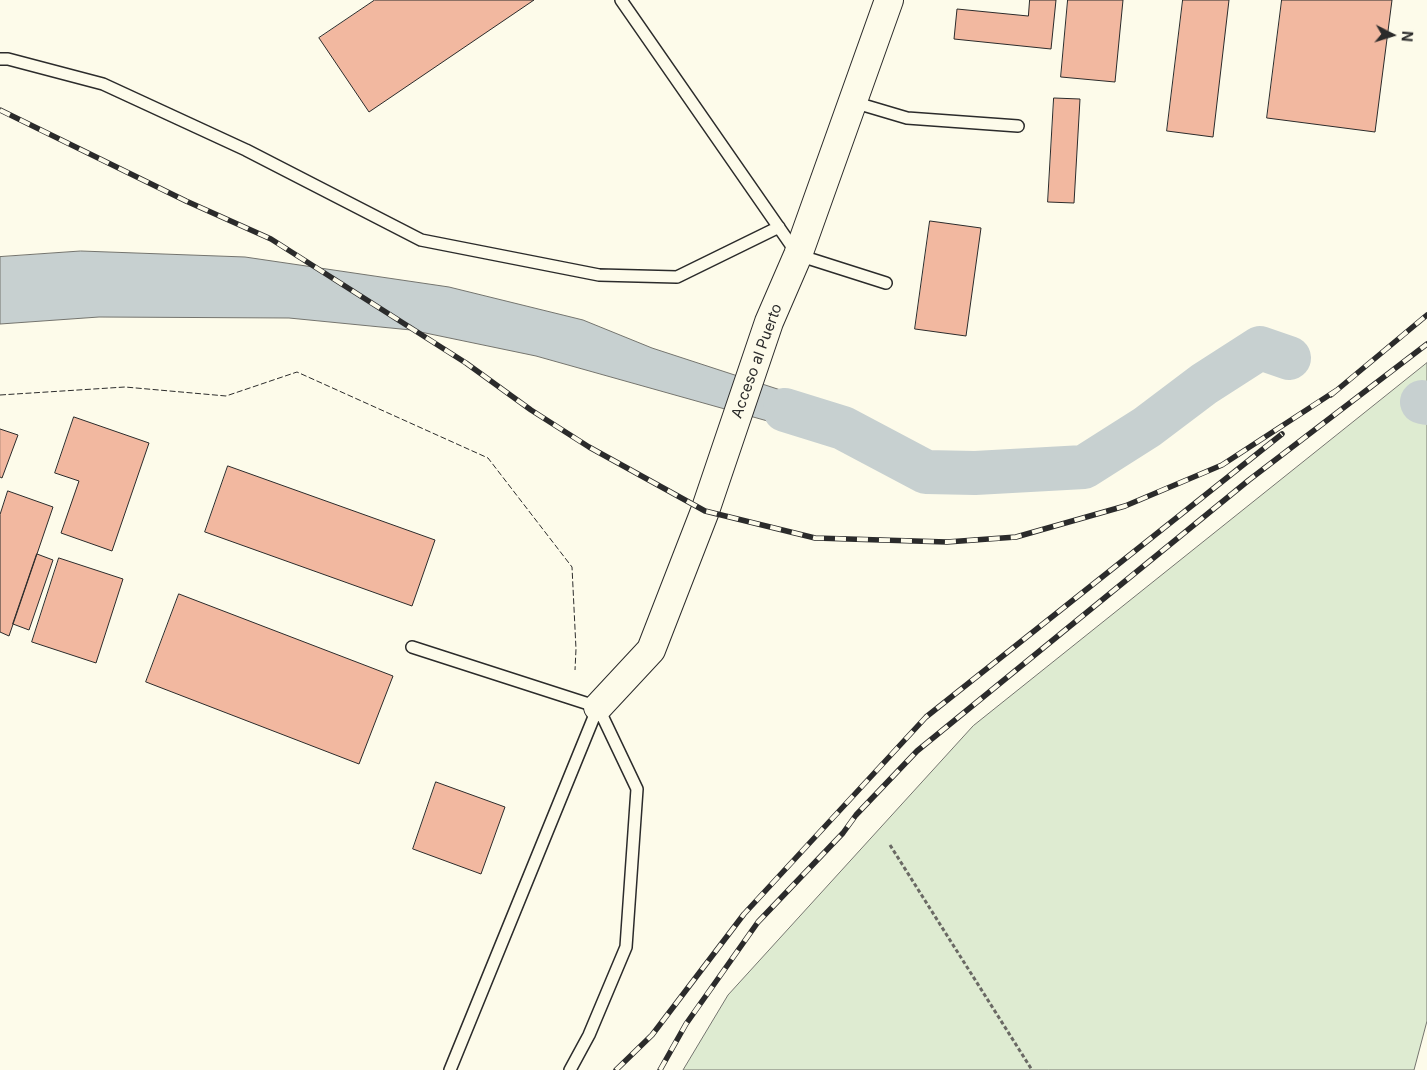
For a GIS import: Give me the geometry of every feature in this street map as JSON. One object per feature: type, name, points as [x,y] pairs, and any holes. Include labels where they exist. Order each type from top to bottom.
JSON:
[{"type":"main road","name":"Acceso al Puerto","points":[[598,707],[651,650],[705,511],[769,322],[798,254],[889,0]]},
{"type":"lane","points":[[621,0],[798,254],[886,283]]},
{"type":"lane","points":[[0,59],[8,59],[103,84],[246,150],[421,240],[598,275],[677,277],[779,227]]},
{"type":"lane","points":[[853,102],[906,118],[1018,126]]},
{"type":"lane","points":[[412,647],[598,707],[637,790],[626,946],[589,1035],[570,1070]]},
{"type":"lane","points":[[450,1070],[598,707]]},
{"type":"path","points":[[890,845],[1032,1070]]},
{"type":"green space","points":[[1427,363],[1427,1021],[1414,1070],[683,1070],[728,995],[973,726]]},
{"type":"shaded area","points":[[81,251],[245,257],[449,287],[583,320],[652,348],[805,398],[843,428],[796,429],[536,356],[411,330],[289,318],[99,317],[0,324],[0,257]]},
{"type":"building","points":[[375,0],[534,0],[369,112],[319,38]]},
{"type":"building","points":[[1030,0],[1056,0],[1051,49],[954,39],[957,9],[1028,16]]},
{"type":"building","points":[[1068,0],[1123,0],[1115,82],[1061,77]]},
{"type":"building","points":[[1183,0],[1229,0],[1213,137],[1167,131]]},
{"type":"building","points":[[1282,0],[1392,0],[1375,132],[1267,118]]},
{"type":"building","points":[[1054,98],[1080,99],[1074,203],[1048,202]]},
{"type":"building","points":[[930,221],[981,228],[966,336],[915,329]]},
{"type":"building","points":[[74,417],[149,443],[112,551],[61,533],[79,481],[55,473]]},
{"type":"building","points":[[0,429],[18,435],[2,478],[0,477]]},
{"type":"building","points":[[228,466],[435,540],[412,606],[205,532]]},
{"type":"building","points":[[8,491],[53,507],[9,636],[0,632],[0,515]]},
{"type":"building","points":[[37,554],[53,560],[29,630],[13,624]]},
{"type":"building","points":[[59,558],[123,579],[96,663],[32,642]]},
{"type":"building","points":[[179,594],[393,676],[359,764],[146,682]]},
{"type":"building","points":[[436,782],[505,807],[481,874],[413,849]]},
{"type":"waterway","points":[[785,410],[843,428],[926,472],[975,473],[1084,467],[1147,427],[1204,384],[1260,348],[1289,358]]},
{"type":"waterway","points":[[1422,402],[1427,403]]},
{"type":"railway","points":[[0,110],[186,201],[271,239],[466,363],[531,410],[589,447],[705,511],[815,538],[947,542],[1016,537],[1125,506],[1222,465],[1337,390]]},
{"type":"railway","points":[[1331,395],[1427,315]]},
{"type":"railway","points":[[660,1070],[686,1024],[758,922],[843,833],[856,815],[917,751],[1249,480],[1427,344]]},
{"type":"railway","points":[[616,1070],[652,1035],[744,914],[926,717],[1282,434]]},
{"type":"fence","points":[[0,395],[125,387],[226,396],[297,372],[488,458],[572,567],[576,649],[575,670]]}]
